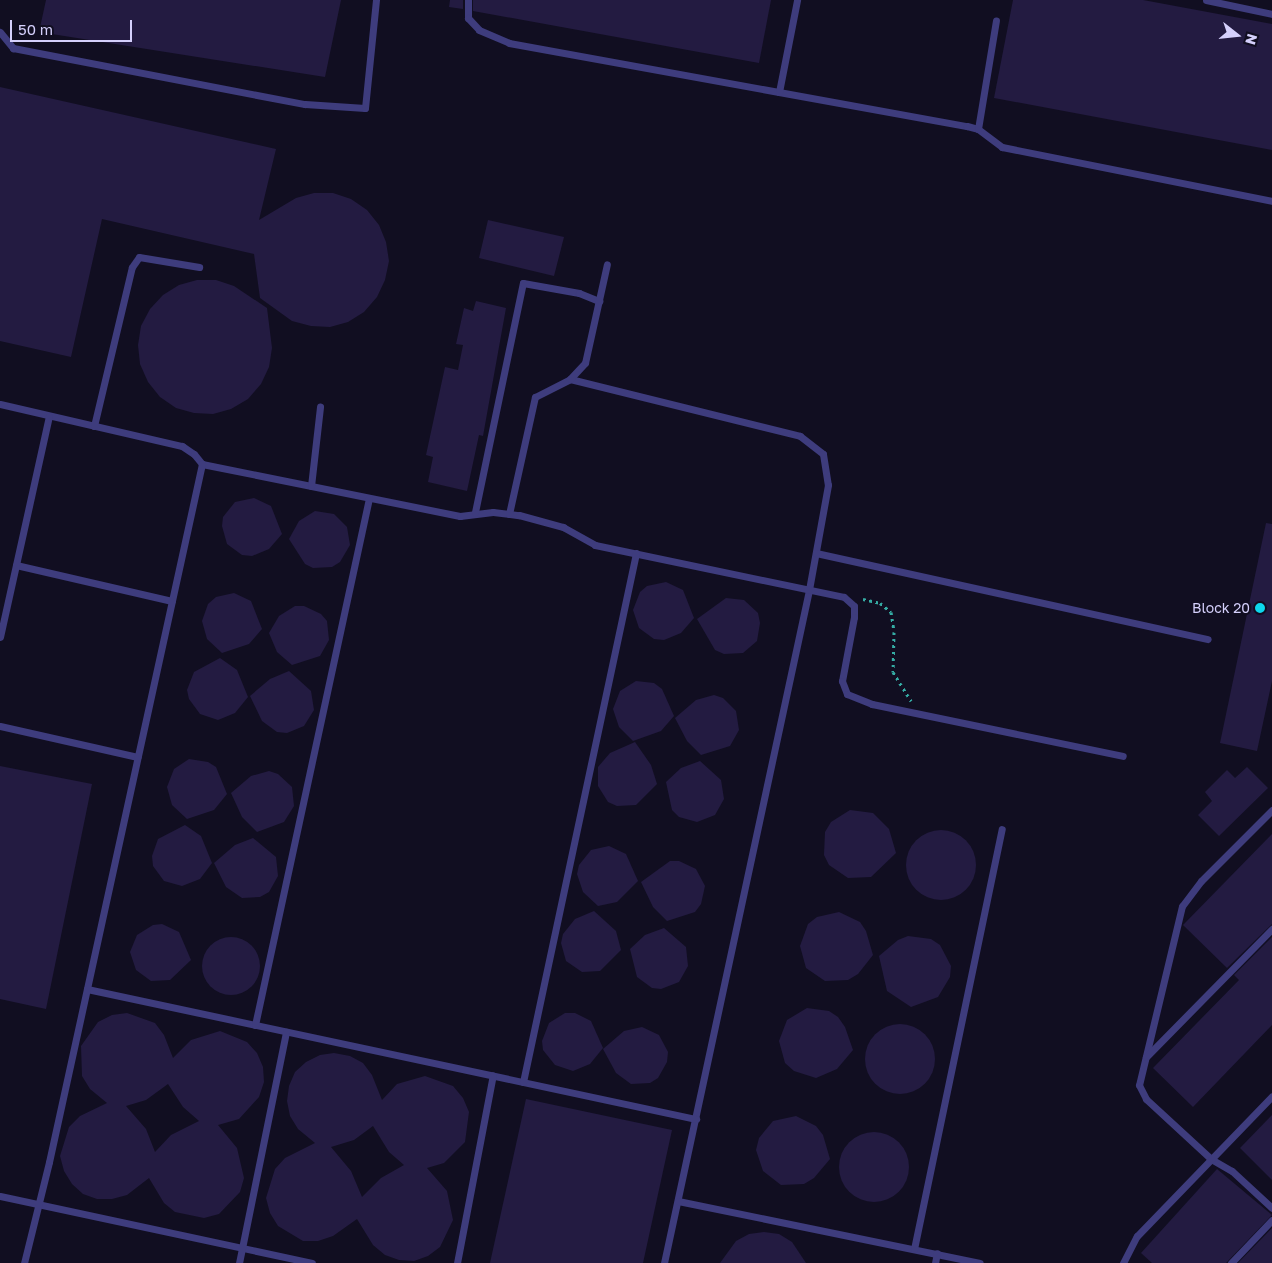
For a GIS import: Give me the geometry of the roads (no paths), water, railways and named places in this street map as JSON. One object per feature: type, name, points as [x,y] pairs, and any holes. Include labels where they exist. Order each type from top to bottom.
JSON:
[{"type":"lane","points":[[0,32],[13,48],[306,104],[365,108],[376,0]]},
{"type":"lane","points":[[468,0],[468,18],[479,30],[509,43],[978,129],[1002,147],[1272,201]]},
{"type":"lane","points":[[780,92],[797,0]]},
{"type":"lane","points":[[1206,0],[1272,14]]},
{"type":"lane","points":[[978,129],[996,20]]},
{"type":"lane","points":[[94,426],[132,267],[139,257],[199,267]]},
{"type":"lane","points":[[509,514],[536,397],[570,379],[585,363],[607,264]]},
{"type":"lane","points":[[475,512],[522,284],[579,293],[599,301]]},
{"type":"lane","points":[[570,379],[800,436],[823,454],[828,485],[809,590],[664,1263]]},
{"type":"lane","points":[[0,404],[182,446],[194,454],[202,464],[460,516],[475,512],[509,514],[563,526],[595,545],[844,597],[854,606],[854,618],[842,681],[847,694],[872,704],[1123,756]]},
{"type":"lane","points":[[311,486],[320,407]]},
{"type":"lane","points":[[0,637],[49,416]]},
{"type":"lane","points":[[24,1263],[37,1203],[49,1162],[202,464]]},
{"type":"lane","points":[[255,1025],[369,498]]},
{"type":"lane","points":[[523,1082],[636,553]]},
{"type":"lane","points":[[816,553],[1208,639]]},
{"type":"lane","points":[[16,565],[172,601]]},
{"type":"lane","points":[[0,726],[138,756]]},
{"type":"lane","points":[[1272,810],[1201,882],[1182,906],[1139,1085],[1146,1099],[1211,1159],[1232,1170],[1272,1208]]},
{"type":"lane","points":[[914,1249],[1002,829]]},
{"type":"lane","points":[[1145,1057],[1272,929]]},
{"type":"lane","points":[[87,989],[696,1119]]},
{"type":"lane","points":[[238,1263],[286,1032]]},
{"type":"lane","points":[[457,1263],[493,1075]]},
{"type":"lane","points":[[1123,1263],[1137,1236],[1272,1096]]},
{"type":"lane","points":[[0,1196],[312,1263]]},
{"type":"lane","points":[[678,1201],[980,1263]]},
{"type":"lane","points":[[1231,1263],[1272,1220]]},
{"type":"lane","points":[[935,1263],[938,1253]]},
{"type":"place","name":"Block 20","points":[[1260,608]]}]
